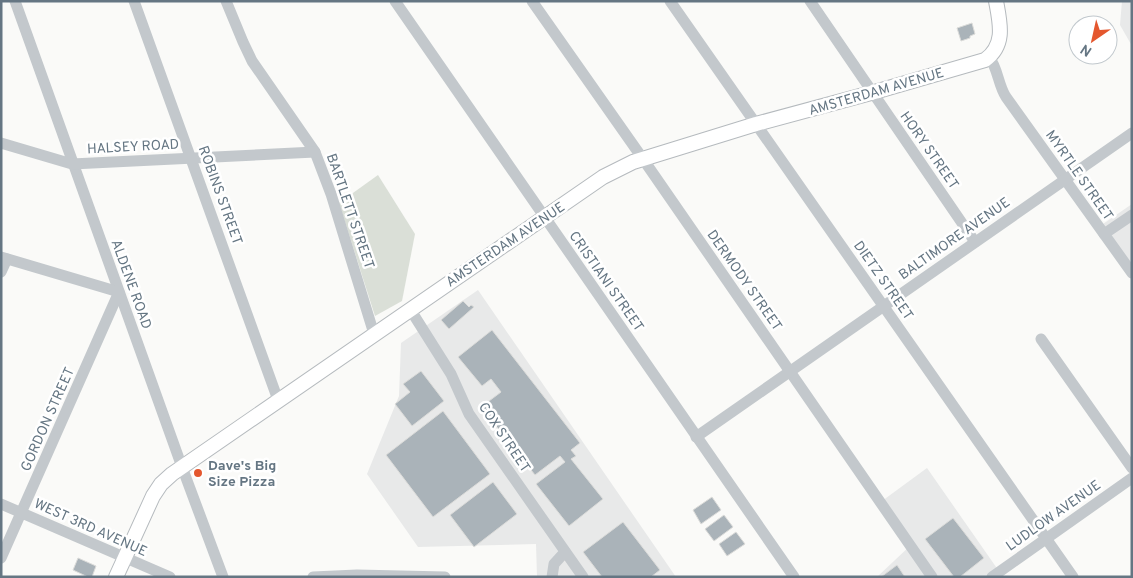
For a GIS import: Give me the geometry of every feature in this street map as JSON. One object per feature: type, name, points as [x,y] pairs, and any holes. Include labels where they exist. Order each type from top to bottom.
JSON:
[{"type":"main road","points":[[989,57],[996,48],[1000,37],[1000,23],[996,1]]},
{"type":"main road","name":"AMSTERDAM AVENUE","points":[[116,577],[161,484],[182,467],[278,400],[603,177],[633,162],[756,124],[981,62],[989,57]]},
{"type":"street","name":"ALDENE ROAD","points":[[15,1],[182,467],[224,577]]},
{"type":"street","name":"ROBINS STREET","points":[[134,1],[278,400]]},
{"type":"street","name":"BARTLETT STREET","points":[[226,1],[242,42],[252,61],[315,152],[331,194],[374,334]]},
{"type":"street","name":"CRISTIANI STREET","points":[[395,1],[794,577]]},
{"type":"street","name":"DERMODY STREET","points":[[532,1],[932,577]]},
{"type":"street","name":"DIETZ STREET","points":[[670,1],[1073,577]]},
{"type":"street","name":"HORY STREET","points":[[810,1],[975,242]]},
{"type":"street","name":"MYRTLE STREET","points":[[989,57],[994,65],[1003,92],[1132,273]]},
{"type":"street","name":"BALTIMORE AVENUE","points":[[696,437],[1132,132]]},
{"type":"street","name":"HALSEY ROAD","points":[[1,143],[74,164],[315,152]]},
{"type":"street","points":[[1104,234],[1132,216]]},
{"type":"street","points":[[1,272],[4,258],[119,292]]},
{"type":"street","name":"GORDON STREET","points":[[1,558],[119,292]]},
{"type":"street","name":"COX STREET","points":[[410,309],[451,374],[469,414],[583,577]]},
{"type":"street","points":[[1041,339],[1132,468]]},
{"type":"street","name":"LUDLOW AVENUE","points":[[992,577],[1132,478]]},
{"type":"street","name":"WEST 3RD AVENUE","points":[[1,504],[170,577]]},
{"type":"street","points":[[552,577],[554,564],[565,552]]},
{"type":"street","points":[[313,577],[445,577]]},
{"type":"shaded area","points":[[1122,1],[1132,1],[1132,46],[1120,25]]},
{"type":"shaded area","points":[[378,175],[415,234],[402,301],[375,316],[339,203]]},
{"type":"shaded area","points":[[1132,204],[1132,266],[1103,224]]},
{"type":"shaded area","points":[[478,290],[676,577],[537,577],[536,544],[418,547],[367,474],[399,396],[401,343]]},
{"type":"shaded area","points":[[927,468],[1003,577],[877,577],[911,545],[882,501]]},
{"type":"building","points":[[972,23],[975,34],[961,41],[957,28]]},
{"type":"building","points":[[463,301],[469,307],[471,305],[474,307],[449,329],[441,320]]},
{"type":"building","points":[[492,330],[580,443],[571,450],[576,456],[571,459],[603,499],[569,526],[536,484],[565,462],[560,456],[535,475],[481,407],[501,392],[491,379],[482,386],[458,357]]},
{"type":"building","points":[[421,371],[444,401],[412,426],[395,404],[410,392],[403,384]]},
{"type":"building","points":[[443,411],[490,474],[433,517],[386,455]]},
{"type":"building","points":[[493,482],[517,514],[474,547],[450,515]]},
{"type":"building","points":[[712,497],[721,510],[701,524],[693,510]]},
{"type":"building","points":[[724,515],[733,527],[714,541],[705,529]]},
{"type":"building","points":[[953,518],[984,558],[960,577],[954,577],[925,539]]},
{"type":"building","points":[[623,522],[660,570],[651,577],[602,577],[583,552]]},
{"type":"building","points":[[736,532],[745,544],[727,556],[719,544]]},
{"type":"building","points":[[78,558],[96,566],[92,577],[73,570]]},
{"type":"building","points":[[897,565],[905,577],[881,577]]},
{"type":"place","name":"Dave's Big Size Pizza","points":[[198,473]]}]
